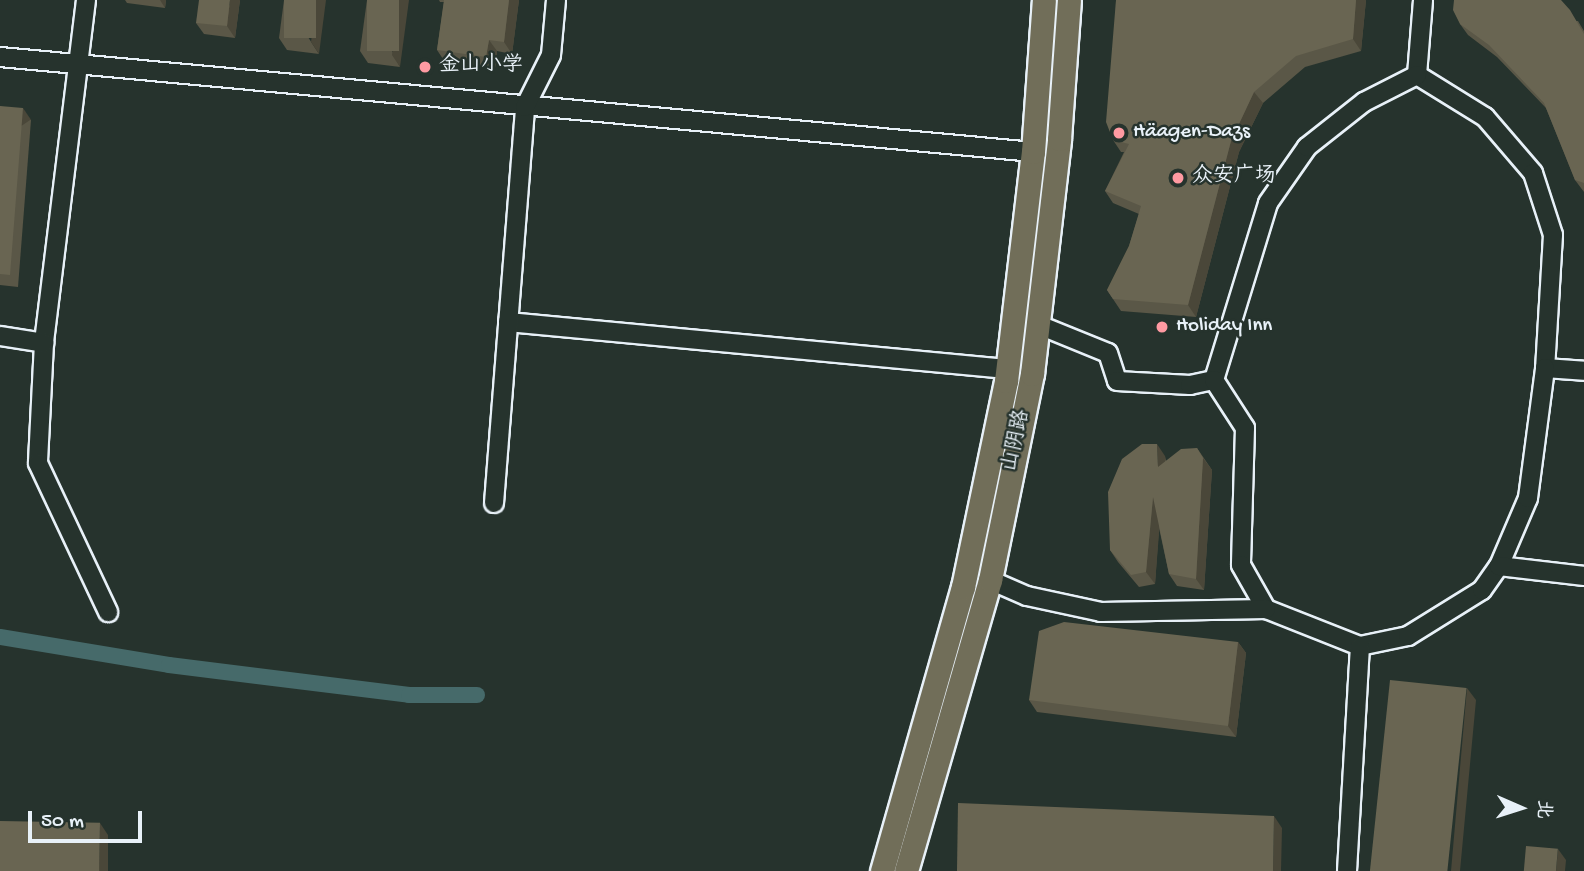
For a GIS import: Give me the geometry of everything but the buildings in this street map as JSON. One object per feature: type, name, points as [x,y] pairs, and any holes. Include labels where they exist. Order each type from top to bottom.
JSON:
[{"type":"main road","name":"山阴路","points":[[882,871],[963,587],[1007,369],[1033,152],[1044,0]]},
{"type":"main road","name":"山阴路","points":[[906,871],[990,580],[1038,325],[1069,0]]},
{"type":"street","points":[[86,0],[44,343],[38,463],[108,612]]},
{"type":"street","points":[[494,503],[525,107],[551,55],[556,0]]},
{"type":"street","points":[[1417,75],[1423,0]]},
{"type":"street","points":[[0,57],[1033,152]]},
{"type":"street","points":[[990,580],[1027,596],[1101,612],[1266,609],[1360,646],[1408,636],[1482,590],[1499,566],[1528,498],[1545,368],[1553,236],[1533,173],[1485,117],[1417,75]]},
{"type":"street","points":[[1266,609],[1241,565],[1245,428],[1214,380],[1268,203],[1307,147],[1364,102],[1417,75]]},
{"type":"street","points":[[508,322],[1007,369]]},
{"type":"street","points":[[1038,325],[1108,353],[1117,381],[1190,385],[1214,380]]},
{"type":"street","points":[[0,336],[44,343]]},
{"type":"street","points":[[1545,368],[1584,372]]},
{"type":"street","points":[[1499,566],[1584,576]]},
{"type":"street","points":[[1347,871],[1360,646]]},
{"type":"waterway","points":[[0,637],[169,665],[409,695],[477,695]]},
{"type":"place","name":"金山小学","points":[[425,67]]},
{"type":"place","name":"Häagen-Dazs","points":[[1119,133]]},
{"type":"place","name":"众安广场","points":[[1178,178]]},
{"type":"place","name":"Holiday Inn","points":[[1162,327]]}]
